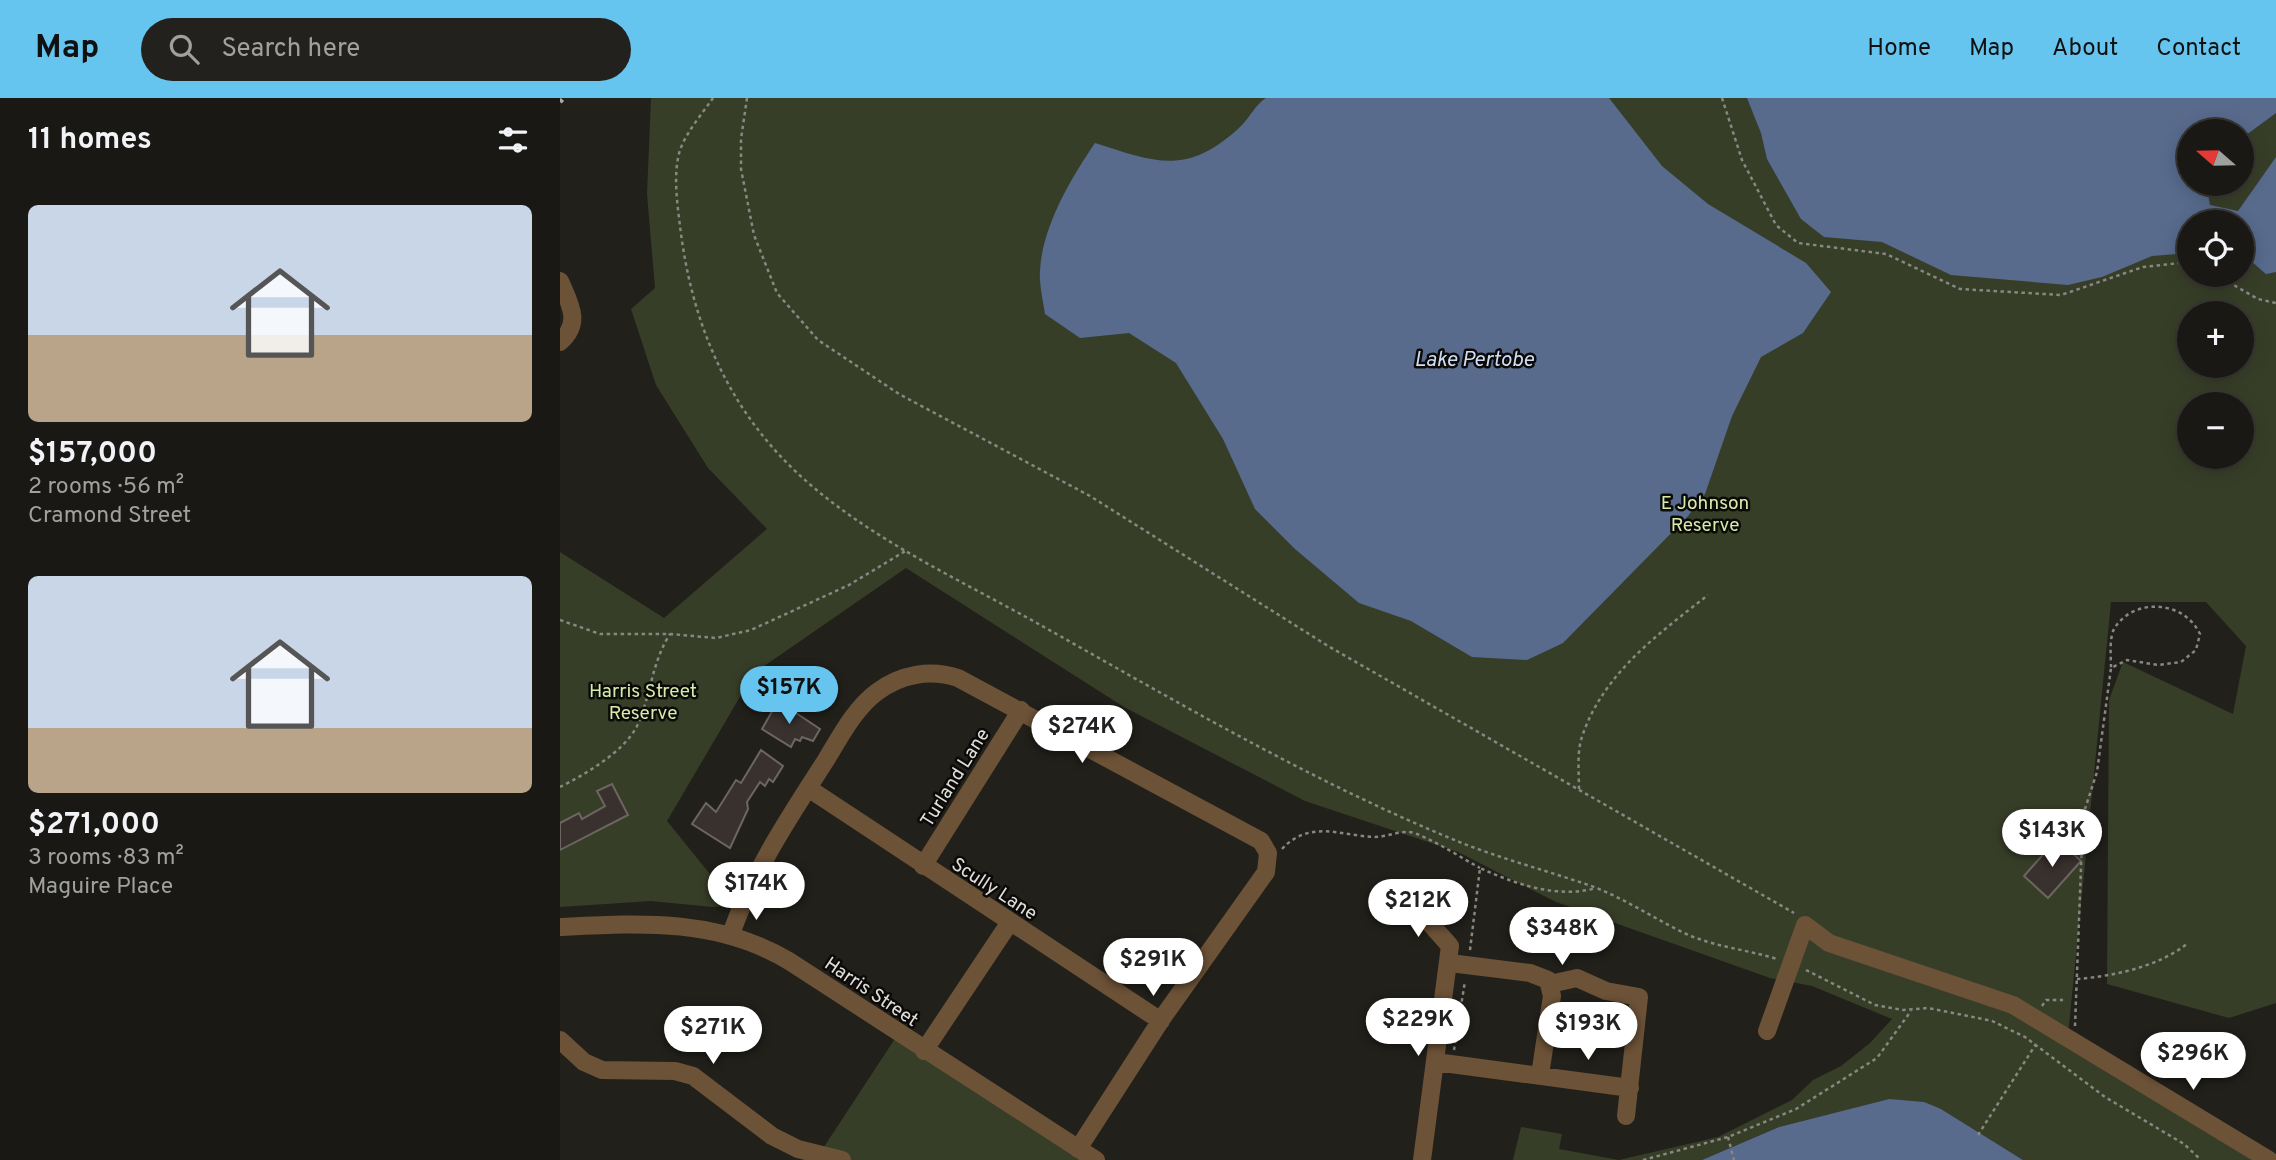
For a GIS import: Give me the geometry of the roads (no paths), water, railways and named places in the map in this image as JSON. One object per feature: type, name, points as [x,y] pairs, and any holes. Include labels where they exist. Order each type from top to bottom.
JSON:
[{"type":"street","points":[[560,281],[574,319],[571,330],[560,342]]},
{"type":"street","points":[[732,934],[755,877],[808,788],[864,704],[893,682],[912,675],[943,673],[1021,710],[1261,841],[1267,867],[1161,1021],[1078,1149]]},
{"type":"street","name":"Turland Lane","points":[[923,866],[1021,710]]},
{"type":"street","name":"Scully Lane","points":[[808,788],[1161,1021]]},
{"type":"street","points":[[1413,904],[1450,946],[1450,963],[1422,1160]]},
{"type":"street","points":[[924,1051],[1010,922]]},
{"type":"street","name":"Harris Street","points":[[560,927],[659,924],[708,928],[732,934],[789,961],[1096,1160]]},
{"type":"street","points":[[1767,1031],[1805,925],[1829,943],[2013,1005],[2269,1160]]},
{"type":"street","points":[[1450,963],[1537,974],[1550,984],[1552,996],[1540,1075]]},
{"type":"street","points":[[1550,984],[1577,978],[1606,991],[1639,997],[1626,1116]]},
{"type":"street","points":[[562,1041],[584,1062],[602,1070],[675,1071],[693,1076],[772,1136],[798,1149],[842,1160]]},
{"type":"street","points":[[1437,1062],[1630,1088]]},
{"type":"water","name":"Lake Pertobe","points":[[1266,98],[1609,98],[1662,166],[1708,204],[1806,263],[1831,292],[1803,333],[1761,357],[1732,416],[1705,494],[1688,516],[1563,643],[1527,660],[1472,657],[1411,621],[1359,603],[1295,549],[1255,509],[1223,439],[1176,363],[1129,333],[1080,338],[1045,314],[1040,276],[1046,237],[1059,204],[1095,143],[1154,160],[1188,159],[1205,153],[1222,142],[1241,126]]},
{"type":"water","points":[[1747,98],[2276,98],[2276,113],[2254,129],[2254,119],[2177,119],[2177,196],[2208,196],[2210,205],[2233,210],[2177,210],[2177,254],[2152,256],[2102,277],[2068,285],[1951,275],[1882,242],[1824,237],[1801,219],[1767,159],[1761,133]]},
{"type":"water","points":[[2276,157],[2276,272],[2266,274],[2254,264],[2254,210],[2239,210],[2249,196],[2254,196],[2254,188]]},
{"type":"water","points":[[1889,1099],[1924,1102],[1941,1109],[2023,1160],[1702,1160],[1779,1127]]},
{"type":"railway","points":[[560,102],[564,98]]},
{"type":"park label","name":"E Johnson Reserve","points":[[1705,513]]},
{"type":"park label","name":"Harris Street Reserve","points":[[643,701]]}]
